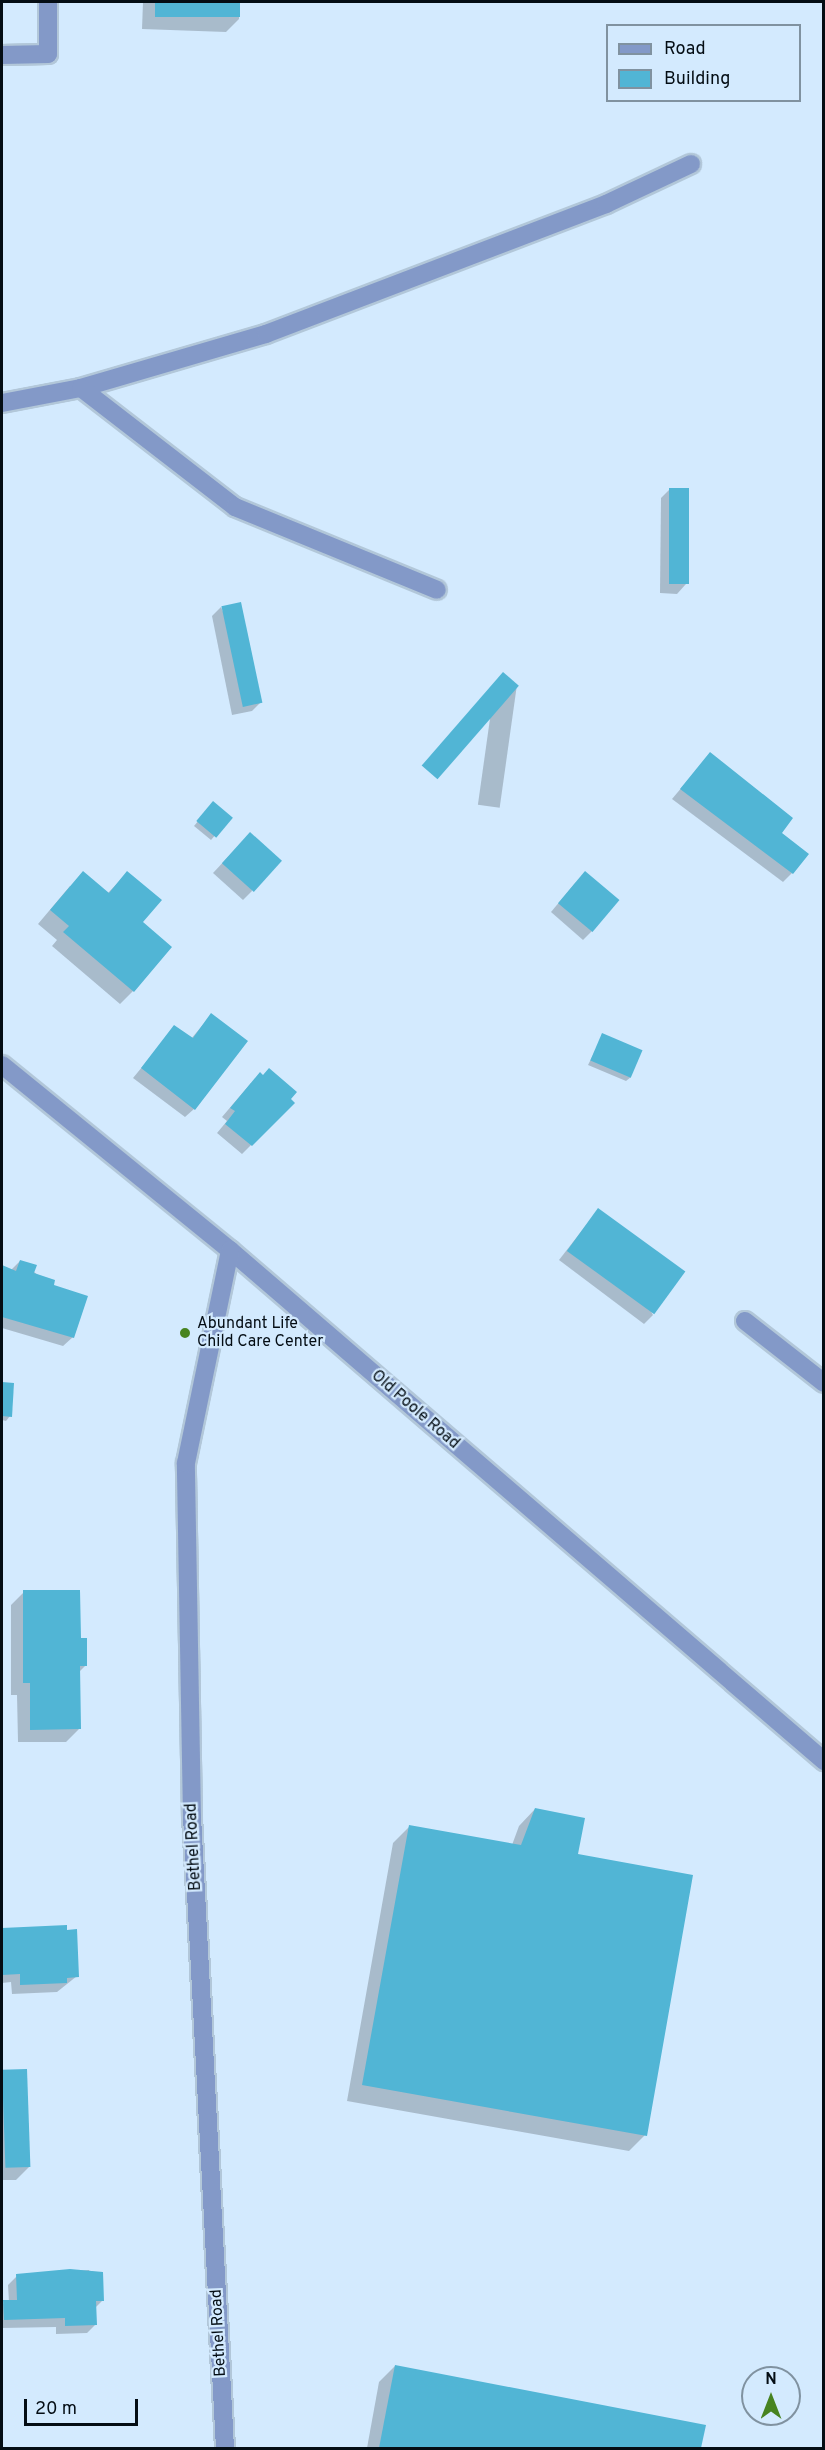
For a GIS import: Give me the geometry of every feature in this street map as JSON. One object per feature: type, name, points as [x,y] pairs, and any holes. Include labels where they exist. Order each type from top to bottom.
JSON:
[{"type":"street","points":[[2,55],[48,54],[48,2]]},
{"type":"street","points":[[2,403],[81,388],[266,334],[606,204],[691,164]]},
{"type":"street","points":[[81,388],[235,507],[437,590]]},
{"type":"street","name":"Old Poole Road","points":[[2,1065],[230,1250],[824,1761]]},
{"type":"street","name":"Bethel Road","points":[[225,2448],[192,1817],[186,1463],[230,1250]]},
{"type":"street","points":[[745,1321],[824,1383]]},
{"type":"building","points":[[155,2],[240,2],[240,17],[155,17]]},
{"type":"building","points":[[669,488],[689,488],[689,584],[669,584]]},
{"type":"building","points":[[241,602],[262,703],[243,707],[221,606]]},
{"type":"building","points":[[503,672],[519,686],[437,779],[422,766]]},
{"type":"building","points":[[710,752],[793,818],[782,833],[809,854],[793,874],[680,789]]},
{"type":"building","points":[[213,801],[233,818],[216,838],[196,821]]},
{"type":"building","points":[[250,832],[282,861],[254,892],[222,863]]},
{"type":"building","points":[[83,871],[109,893],[127,871],[162,900],[143,922],[172,947],[134,992],[63,932],[69,926],[50,910]]},
{"type":"building","points":[[585,871],[619,900],[592,932],[558,903]]},
{"type":"building","points":[[211,1013],[248,1041],[195,1110],[141,1068],[174,1025],[193,1038]]},
{"type":"building","points":[[602,1033],[643,1050],[631,1078],[590,1061]]},
{"type":"building","points":[[269,1068],[297,1092],[291,1099],[295,1103],[252,1146],[225,1124],[235,1111],[230,1108],[260,1072],[263,1075]]},
{"type":"building","points":[[598,1208],[685,1271],[654,1314],[567,1251]]},
{"type":"building","points":[[20,1260],[37,1265],[34,1273],[55,1280],[54,1285],[88,1296],[74,1338],[2,1317],[2,1265],[16,1271]]},
{"type":"building","points":[[2,1382],[14,1383],[12,1417],[2,1416]]},
{"type":"building","points":[[23,1590],[80,1590],[81,1638],[87,1638],[87,1666],[80,1666],[81,1729],[30,1730],[30,1683],[23,1683]]},
{"type":"building","points":[[535,1808],[585,1818],[578,1854],[693,1875],[647,2136],[362,2085],[409,1825],[521,1845]]},
{"type":"building","points":[[67,1925],[67,1930],[77,1929],[79,1977],[67,1978],[67,1983],[20,1985],[20,1974],[2,1975],[2,1928]]},
{"type":"building","points":[[27,2069],[30,2167],[5,2168],[2,2070]]},
{"type":"building","points":[[70,2269],[103,2272],[104,2301],[96,2301],[97,2325],[65,2326],[65,2318],[4,2320],[3,2300],[17,2300],[16,2274]]},
{"type":"building","points":[[395,2365],[706,2425],[701,2448],[379,2448]]},
{"type":"place","name":"Abundant Life Child Care Center","points":[[185,1333]]}]
